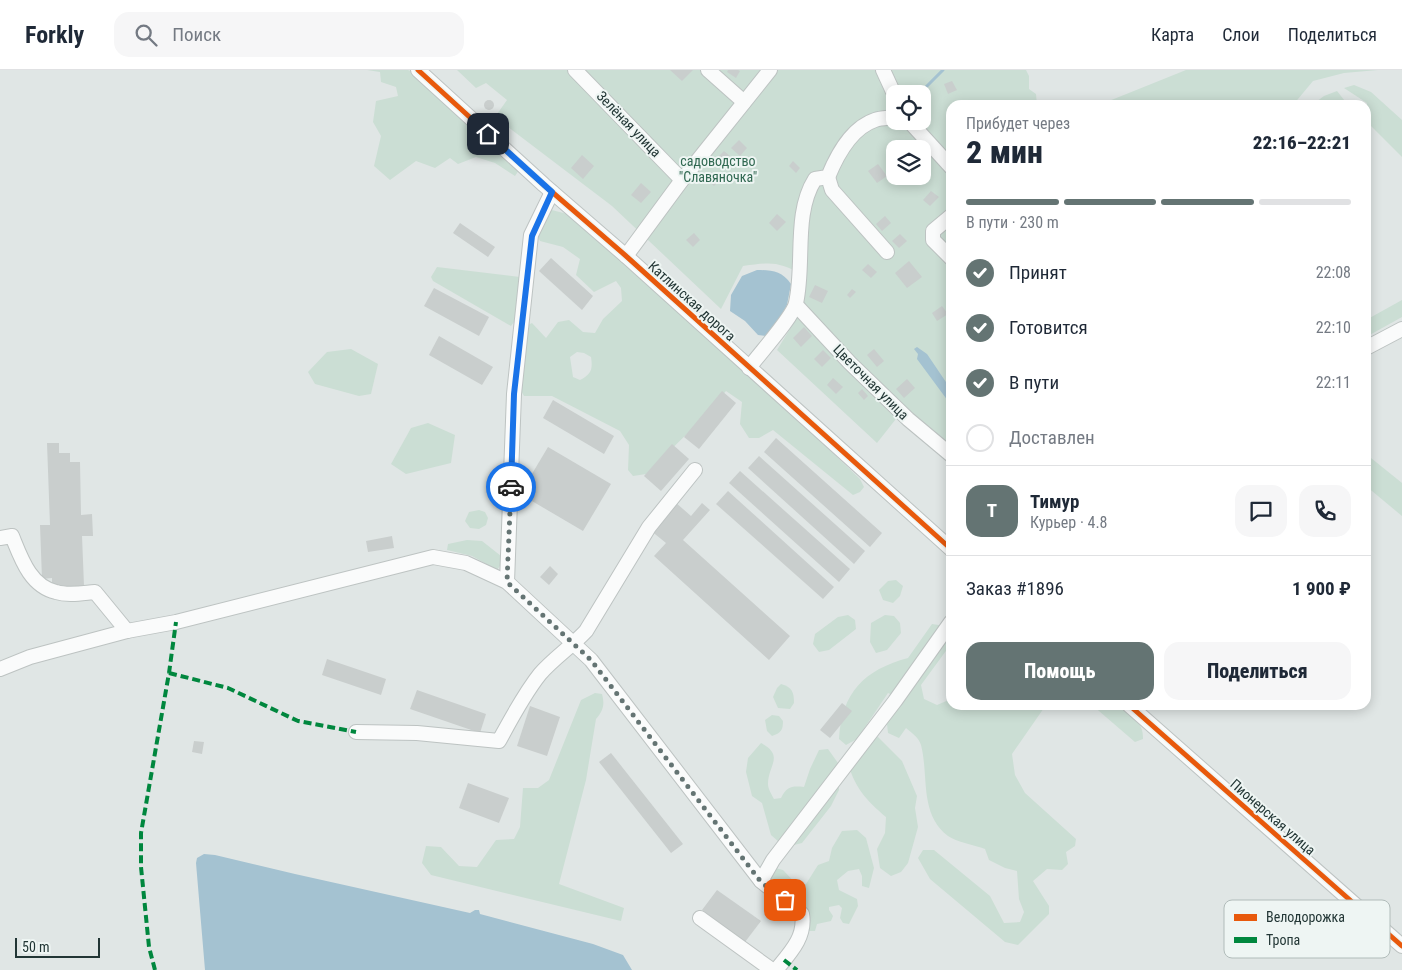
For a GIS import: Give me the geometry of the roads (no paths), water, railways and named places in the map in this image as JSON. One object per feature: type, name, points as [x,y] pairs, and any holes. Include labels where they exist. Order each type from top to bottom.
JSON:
[{"type":"street","name":"Катлинская дорога","points":[[418,70],[946,545]]},
{"type":"street","name":"Зелёная улица","points":[[575,70],[682,180]]},
{"type":"street","points":[[708,70],[744,102]]},
{"type":"street","points":[[626,256],[682,180],[770,70]]},
{"type":"street","points":[[883,70],[890,85]]},
{"type":"street","points":[[886,118],[875,120],[856,131],[836,156],[828,177],[832,190],[887,252]]},
{"type":"street","points":[[918,130],[946,161]]},
{"type":"street","points":[[748,368],[796,305],[802,266],[802,228],[808,190],[815,179],[828,177]]},
{"type":"street","points":[[507,582],[514,394],[532,236],[552,192]]},
{"type":"street","points":[[946,220],[933,231],[933,240],[946,253]]},
{"type":"street","name":"Цветочная улица","points":[[796,305],[850,363],[901,413],[946,451]]},
{"type":"street","points":[[1371,345],[1402,328]]},
{"type":"street","points":[[356,732],[416,733],[499,741],[539,675],[557,656],[574,644],[586,631],[649,527],[695,470]]},
{"type":"street","points":[[0,538],[12,536],[22,562],[41,587],[58,593],[96,592],[128,631]]},
{"type":"street","points":[[0,669],[30,657],[128,631],[176,622],[433,557],[466,562],[507,582],[591,660],[761,882],[802,914],[803,923],[799,940],[776,970]]},
{"type":"street","points":[[761,882],[773,860],[895,701],[946,629]]},
{"type":"street","name":"Пионерская улица","points":[[1134,710],[1350,900]]},
{"type":"street","points":[[700,918],[772,970]]},
{"type":"street","name":"Пионерская улица","points":[[1390,935],[1402,946]]},
{"type":"water","points":[[757,270],[776,272],[784,276],[791,284],[787,305],[772,332],[766,336],[758,335],[745,321],[730,311],[731,295],[742,276]]},
{"type":"water","points":[[917,347],[927,354],[946,382],[946,398],[917,359],[918,354],[914,349]]},
{"type":"water","points":[[204,854],[470,913],[479,910],[480,914],[593,944],[623,955],[632,970],[205,970],[196,863],[197,858]]},
{"type":"waterway","points":[[928,85],[943,70]]},
{"type":"park label","name":"садоводство \"Славяночка\"","points":[[718,169]]}]
